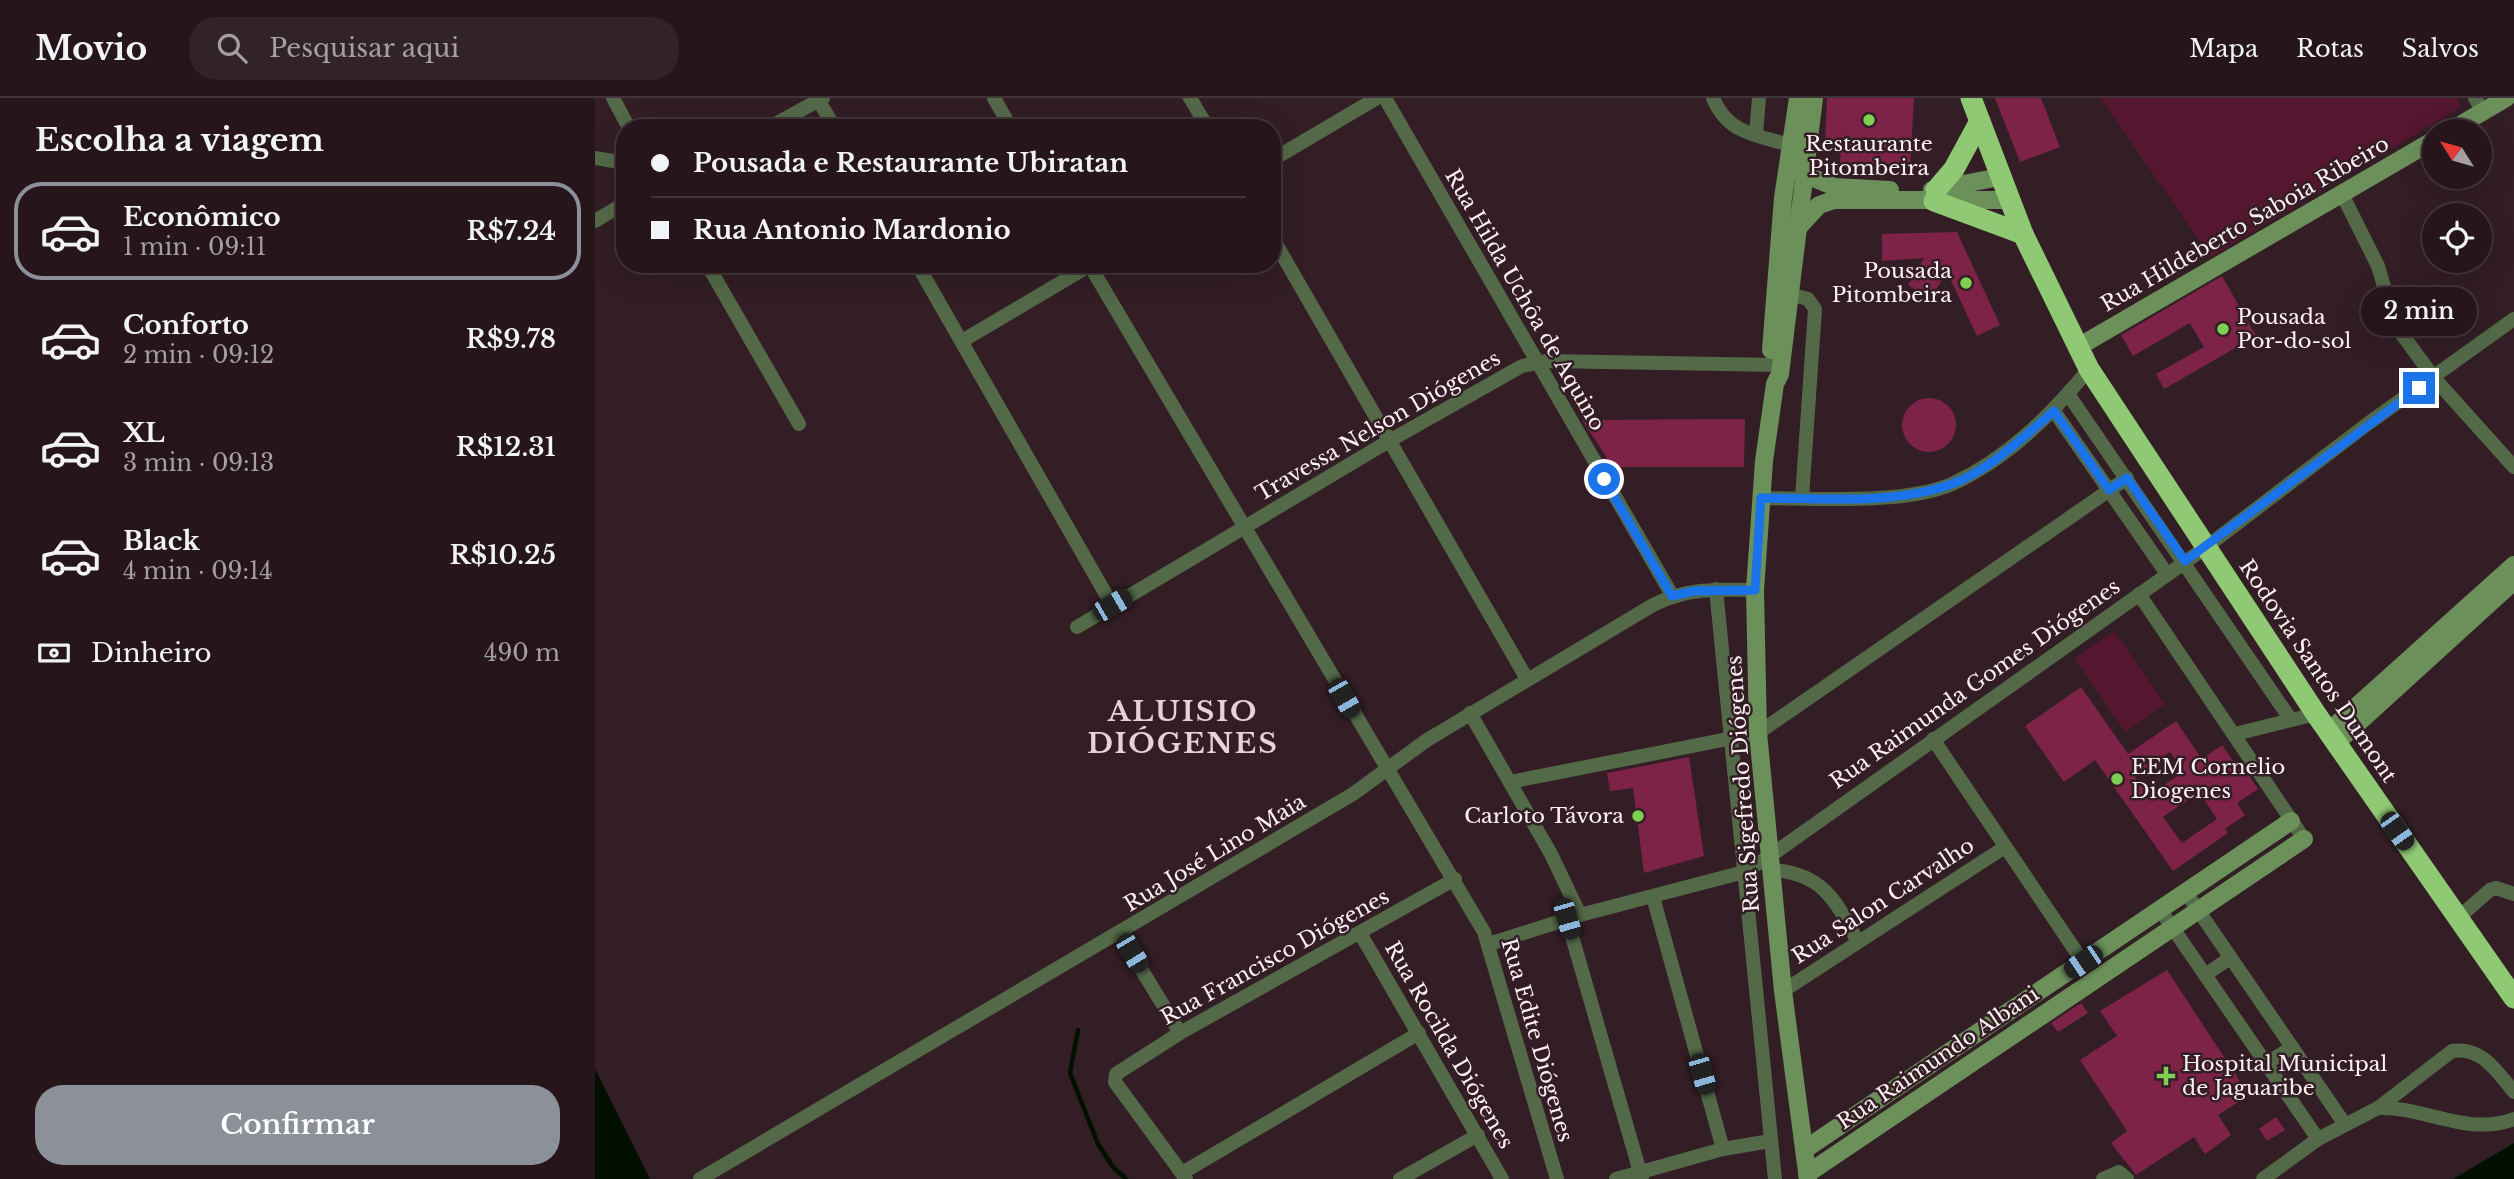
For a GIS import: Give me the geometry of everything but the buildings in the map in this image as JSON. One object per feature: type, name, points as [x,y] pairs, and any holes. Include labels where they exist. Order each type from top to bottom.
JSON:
[{"type":"highway","name":"Rodovia Santos Dumont","points":[[1971,98],[2023,234],[2089,369],[2332,738],[2514,998]]},
{"type":"highway","points":[[1980,121],[1954,169],[1935,195],[2023,234]]},
{"type":"street","points":[[613,98],[624,119]]},
{"type":"street","points":[[994,98],[1006,119]]},
{"type":"street","points":[[1190,98],[1203,119]]},
{"type":"street","points":[[1281,155],[1377,98]]},
{"type":"street","name":"Rua Hilda Uchôa de Aquino","points":[[1385,98],[1672,596]]},
{"type":"street","points":[[1713,98],[1727,122],[1756,135],[1790,145]]},
{"type":"street","points":[[1756,135],[1759,98]]},
{"type":"street","points":[[1776,364],[1797,229],[1795,171],[1790,145],[1798,98]]},
{"type":"street","points":[[1776,364],[1795,171],[1814,98]]},
{"type":"street","points":[[2463,119],[2479,105],[2506,98]]},
{"type":"street","points":[[784,119],[820,99],[830,119]]},
{"type":"street","name":"Rua Hildeberto Saboia Ribeiro","points":[[2078,347],[2422,147]]},
{"type":"street","points":[[595,158],[616,162]]},
{"type":"street","points":[[1795,171],[1835,187],[2010,200]]},
{"type":"street","points":[[1797,229],[1807,215],[1824,202],[1935,195],[2000,177]]},
{"type":"street","points":[[2342,194],[2378,266],[2393,317],[2434,378],[2514,467]]},
{"type":"street","points":[[595,221],[616,208]]},
{"type":"street","points":[[1281,253],[1527,679]]},
{"type":"street","points":[[712,273],[799,424]]},
{"type":"street","points":[[922,273],[1112,605]]},
{"type":"street","points":[[962,341],[1077,273]]},
{"type":"street","name":"Rua Edite Diógenes","points":[[1095,273],[1386,770],[1455,879],[1489,944],[1557,1179]]},
{"type":"street","points":[[1789,294],[1808,299],[1815,309],[1802,498]]},
{"type":"street","name":"Rua Raimunda Gomes Diógenes","points":[[1489,944],[1573,917],[1771,863],[1933,739],[2205,548],[2366,425],[2514,319]]},
{"type":"street","name":"Travessa Nelson Diógenes","points":[[1077,627],[1246,529],[1389,441],[1510,372],[1536,362],[1776,364]]},
{"type":"street","name":"Rua Sigefredo Diógenes","points":[[1776,364],[1761,498],[1755,590],[1758,733],[1783,990],[1808,1176]]},
{"type":"street","points":[[1761,498],[1884,496],[1950,485],[1998,458],[2054,411],[2089,369]]},
{"type":"street","points":[[2068,394],[2185,561],[2291,720]]},
{"type":"street","points":[[2054,411],[2167,574]]},
{"type":"street","points":[[1510,782],[1758,733],[2127,478]]},
{"type":"street","points":[[2332,738],[2514,565]]},
{"type":"street","points":[[2332,738],[2514,581]]},
{"type":"street","points":[[1716,589],[1775,1179]]},
{"type":"street","name":"Rua José Lino Maia","points":[[700,1179],[1353,794],[1470,713],[1672,596],[1716,589],[1755,590]]},
{"type":"street","points":[[2139,594],[2304,839]]},
{"type":"street","points":[[1470,713],[1551,854],[1573,917],[1641,1175]]},
{"type":"street","points":[[2235,734],[2316,714]]},
{"type":"street","points":[[1933,739],[2083,962]]},
{"type":"street","name":"Rua Raimundo Albani","points":[[1804,1150],[2291,821]]},
{"type":"street","name":"Rua Raimundo Albani","points":[[1808,1176],[1879,1125],[2304,839]]},
{"type":"street","name":"Rua Salon Carvalho","points":[[1783,990],[2005,847]]},
{"type":"street","points":[[1771,863],[1803,875],[1828,893],[1858,942]]},
{"type":"street","name":"Rua Francisco Diógenes","points":[[1184,1176],[1115,1082],[1118,1073],[1181,1033],[1455,879]]},
{"type":"street","points":[[2458,918],[2490,890],[2514,894]]},
{"type":"street","points":[[2185,891],[2344,1123]]},
{"type":"street","points":[[1653,897],[1723,1149]]},
{"type":"street","points":[[2159,908],[2318,1139]]},
{"type":"street","points":[[1120,933],[1181,1033]]},
{"type":"street","name":"Rua Rocilda Diógenes","points":[[1360,933],[1502,1179]]},
{"type":"street","points":[[2205,975],[2230,958]]},
{"type":"street","points":[[2007,1013],[2019,1030]]},
{"type":"street","points":[[1184,1176],[1419,1033]]},
{"type":"street","points":[[2266,1064],[2292,1047]]},
{"type":"street","points":[[2263,1179],[2318,1139],[2344,1123],[2378,1108],[2452,1051],[2466,1049],[2485,1058],[2514,1092]]},
{"type":"street","points":[[1870,1106],[1879,1125]]},
{"type":"street","points":[[2378,1108],[2398,1107],[2434,1118],[2482,1126],[2499,1125],[2514,1119]]},
{"type":"street","points":[[1400,1179],[1478,1135]]},
{"type":"street","points":[[1616,1179],[1641,1175],[1723,1149],[1770,1141]]},
{"type":"street","points":[[2102,1179],[2119,1172],[2127,1179]]},
{"type":"shaded area","points":[[2100,98],[2456,98],[2461,107],[2441,119],[2422,119],[2422,130],[2211,257]]},
{"type":"shaded area","points":[[2114,631],[2165,704],[2125,732],[2075,658]]},
{"type":"shaded area","points":[[595,1069],[650,1179],[595,1179]]},
{"type":"shaded area","points":[[2514,1143],[2514,1179],[2453,1179]]},
{"type":"waterway","points":[[1078,1030],[1070,1073],[1098,1144],[1113,1167],[1126,1179]]},
{"type":"place","name":"Restaurante Pitombeira","points":[[1869,120]]},
{"type":"place","name":"Pousada Pitombeira","points":[[1966,283]]},
{"type":"place","name":"Pousada Por-do-sol","points":[[2223,329]]},
{"type":"place","name":"EEM Cornelio Diogenes","points":[[2117,779]]},
{"type":"place","name":"Carloto Távora","points":[[1638,816]]},
{"type":"place","name":"Hospital Municipal de Jaguaribe","points":[[2166,1076]]},
{"type":"district","name":"ALUISIO DIÓGENES","points":[[1183,727]]},
{"type":"route","points":[[1604,479],[1672,596],[1716,589],[1755,590],[1761,498],[1884,496],[1950,485],[1998,458],[2054,411],[2109,490],[2127,478],[2185,561],[2419,388]]}]
